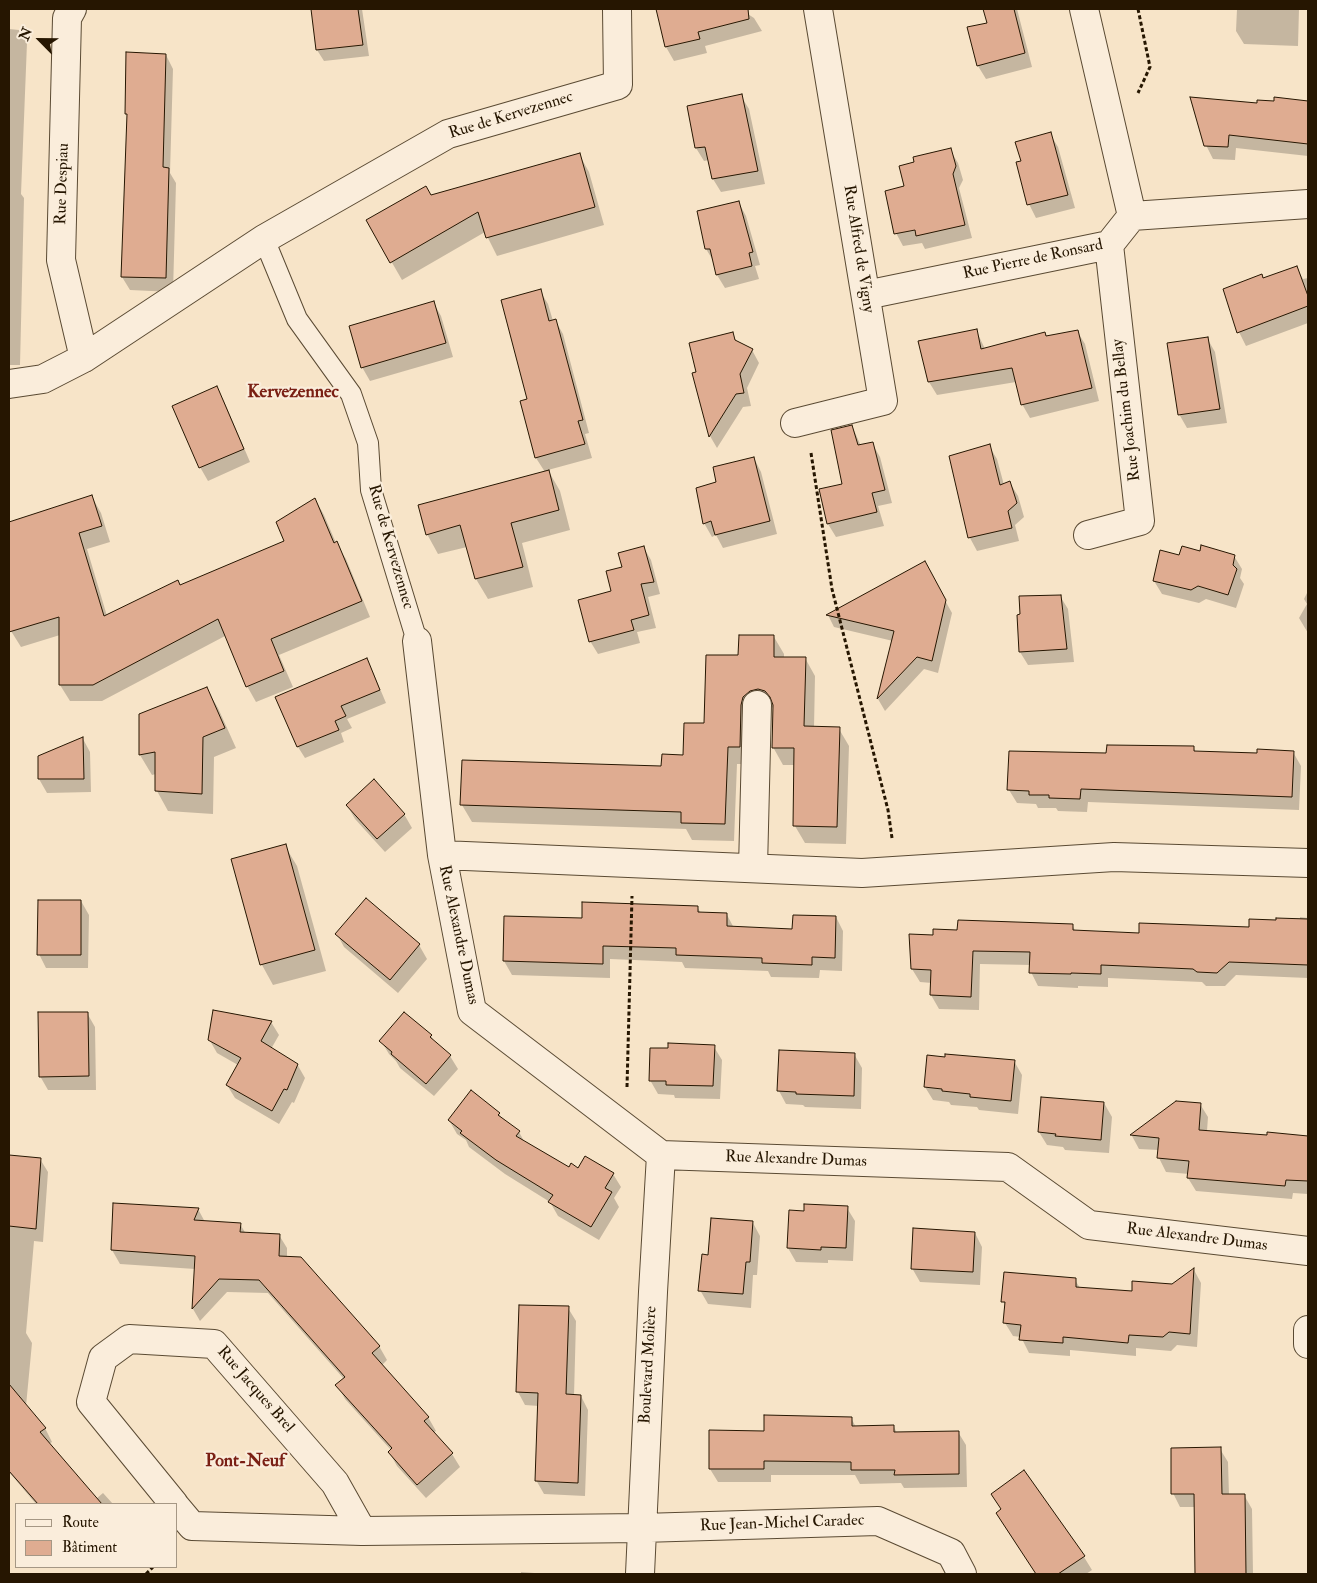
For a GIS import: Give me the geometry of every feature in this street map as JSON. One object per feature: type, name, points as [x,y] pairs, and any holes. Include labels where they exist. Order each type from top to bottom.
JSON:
[{"type":"street","name":"Rue Despiau","points":[[72,9],[68,18],[60,260],[84,358]]},
{"type":"street","name":"Rue de Kervezennec","points":[[9,384],[43,379],[84,358],[264,239],[448,134],[618,85],[617,9]]},
{"type":"street","name":"Rue Alfred de Vigny","points":[[800,422],[883,400],[818,9]]},
{"type":"street","points":[[1084,9],[1132,216],[1308,204]]},
{"type":"street","name":"Rue Pierre de Ronsard","points":[[866,295],[1109,245],[1132,216]]},
{"type":"street","name":"Rue Joachim du Bellay","points":[[1088,535],[1140,521],[1109,245]]},
{"type":"street","name":"Rue Alexandre Dumas","points":[[417,641],[442,855],[472,1011],[661,1155],[1008,1167],[1089,1225],[1308,1251]]},
{"type":"street","points":[[753,868],[757,705]]},
{"type":"street","name":"Rue Alexandre Dumas","points":[[442,855],[862,873],[1114,857],[1308,863]]},
{"type":"street","name":"Boulevard Molière","points":[[640,1574],[661,1155]]},
{"type":"street","points":[[1308,1330],[1308,1344]]},
{"type":"street","name":"Rue Jacques Brel","points":[[173,1503],[91,1402],[103,1358],[129,1339],[214,1344],[335,1483],[362,1531]]},
{"type":"street","name":"Rue Jacques Brel","points":[[178,1510],[192,1526],[362,1531],[642,1528]]},
{"type":"street","name":"Rue Jean-Michel Caradec","points":[[642,1528],[878,1520],[951,1553],[962,1574]]},
{"type":"lane","name":"Rue de Kervezennec","points":[[264,239],[297,319],[351,394],[368,443],[371,490],[417,641]]},
{"type":"path","points":[[1110,125],[1132,105],[1150,67],[1138,9]]},
{"type":"path","points":[[800,422],[832,589],[888,810],[896,870]]},
{"type":"path","points":[[626,1128],[633,863]]},
{"type":"building","points":[[311,9],[358,9],[363,45],[316,50]]},
{"type":"building","points":[[656,9],[748,9],[749,19],[698,32],[700,39],[665,47]]},
{"type":"building","points":[[983,9],[1014,9],[1025,53],[977,66],[967,27],[987,23]]},
{"type":"building","points":[[126,52],[166,54],[163,167],[169,168],[166,278],[121,277],[127,114],[125,114]]},
{"type":"building","points":[[742,94],[758,171],[712,179],[705,147],[695,148],[687,106]]},
{"type":"building","points":[[1190,97],[1257,103],[1257,100],[1274,101],[1274,97],[1308,101],[1308,144],[1229,135],[1228,147],[1204,146]]},
{"type":"building","points":[[1051,132],[1068,195],[1027,205],[1016,162],[1021,161],[1015,142]]},
{"type":"building","points":[[951,148],[956,166],[953,174],[965,225],[916,236],[915,230],[894,234],[885,191],[904,186],[899,166],[914,162],[913,157]]},
{"type":"building","points":[[580,153],[595,207],[486,238],[478,212],[390,263],[366,220],[426,186],[431,195]]},
{"type":"building","points":[[739,201],[753,252],[749,253],[752,266],[716,275],[710,249],[705,249],[697,211]]},
{"type":"building","points":[[1297,266],[1308,296],[1308,306],[1237,333],[1223,289],[1262,274],[1263,278]]},
{"type":"building","points":[[541,289],[549,321],[556,319],[583,420],[578,421],[585,444],[535,458],[520,401],[527,399],[501,300]]},
{"type":"building","points":[[434,301],[446,343],[361,368],[349,326]]},
{"type":"building","points":[[977,329],[981,349],[1045,332],[1046,336],[1078,330],[1092,388],[1021,405],[1012,368],[928,382],[918,341]]},
{"type":"building","points":[[733,332],[735,340],[753,349],[740,374],[744,393],[736,394],[709,437],[692,373],[696,372],[689,343]]},
{"type":"building","points":[[1208,337],[1220,409],[1178,415],[1167,343]]},
{"type":"building","points":[[217,386],[244,449],[199,468],[172,406]]},
{"type":"building","points":[[852,425],[858,445],[873,442],[885,490],[872,493],[877,512],[827,524],[819,489],[842,484],[831,430]]},
{"type":"building","points":[[990,444],[1000,485],[1010,481],[1017,503],[1008,511],[1012,528],[968,538],[949,456]]},
{"type":"building","points":[[754,457],[770,521],[715,535],[711,521],[703,524],[696,488],[716,482],[713,467]]},
{"type":"building","points":[[549,470],[559,510],[511,523],[523,567],[475,579],[460,525],[426,535],[418,505]]},
{"type":"building","points":[[92,495],[102,526],[79,533],[104,616],[178,580],[180,585],[284,541],[276,522],[315,498],[334,543],[337,541],[362,601],[271,639],[284,671],[246,687],[218,619],[93,685],[59,685],[59,617],[9,632],[9,522]]},
{"type":"building","points":[[1201,545],[1235,555],[1233,565],[1237,569],[1228,595],[1198,586],[1191,590],[1153,581],[1160,550],[1179,555],[1182,546],[1200,551]]},
{"type":"building","points":[[644,546],[654,582],[641,584],[649,615],[631,620],[634,630],[589,642],[578,600],[611,591],[606,571],[622,567],[618,553]]},
{"type":"building","points":[[925,561],[946,600],[932,661],[917,657],[877,699],[894,631],[826,615]]},
{"type":"building","points":[[1061,595],[1067,649],[1019,652],[1017,615],[1020,614],[1019,596]]},
{"type":"building","points":[[739,635],[774,635],[774,657],[806,657],[804,726],[840,727],[837,827],[793,826],[794,748],[772,748],[773,705],[765,691],[758,689],[750,691],[743,697],[741,705],[740,747],[728,747],[725,824],[681,823],[681,812],[460,805],[462,760],[661,766],[662,754],[683,755],[684,723],[704,723],[706,655],[738,655]]},
{"type":"building","points":[[367,658],[380,690],[341,706],[346,716],[335,721],[339,730],[297,747],[275,697]]},
{"type":"building","points":[[207,687],[225,728],[203,737],[202,794],[155,791],[155,752],[139,755],[139,714]]},
{"type":"building","points":[[83,737],[84,779],[38,779],[38,756]]},
{"type":"building","points":[[1107,745],[1194,746],[1194,751],[1257,753],[1257,749],[1294,751],[1292,797],[1081,789],[1080,799],[1049,798],[1049,795],[1029,795],[1029,791],[1007,790],[1009,751],[1106,753]]},
{"type":"building","points":[[374,779],[405,814],[377,839],[346,805]]},
{"type":"building","points":[[286,844],[315,950],[260,965],[231,859]]},
{"type":"building","points":[[366,898],[420,944],[390,980],[335,934]]},
{"type":"building","points":[[38,900],[81,900],[81,955],[37,955]]},
{"type":"building","points":[[582,902],[698,906],[698,912],[727,913],[727,926],[792,929],[793,915],[836,916],[835,958],[812,957],[812,965],[762,963],[762,958],[676,955],[676,948],[603,946],[603,964],[503,961],[504,916],[582,918]]},
{"type":"building","points":[[1276,918],[1308,919],[1308,965],[1229,962],[1217,973],[1197,972],[1193,969],[1101,965],[1101,974],[1029,973],[1030,952],[973,951],[971,997],[930,995],[931,970],[911,969],[909,934],[933,935],[933,929],[957,930],[958,920],[1073,924],[1073,930],[1139,933],[1139,923],[1249,927],[1249,919],[1276,920]]},
{"type":"building","points":[[213,1010],[272,1021],[261,1041],[298,1064],[287,1090],[284,1089],[272,1111],[226,1085],[241,1058],[208,1040]]},
{"type":"building","points":[[38,1012],[88,1012],[89,1076],[39,1077]]},
{"type":"building","points":[[404,1012],[432,1035],[430,1037],[451,1055],[426,1084],[379,1041]]},
{"type":"building","points":[[668,1043],[715,1045],[713,1086],[666,1085],[666,1081],[649,1081],[650,1048],[668,1048]]},
{"type":"building","points":[[779,1050],[855,1053],[854,1096],[796,1094],[796,1092],[777,1091]]},
{"type":"building","points":[[945,1054],[1015,1060],[1011,1101],[970,1097],[970,1094],[924,1087],[927,1055],[945,1057]]},
{"type":"building","points":[[471,1090],[500,1113],[498,1115],[520,1131],[516,1136],[569,1167],[571,1163],[578,1168],[585,1156],[614,1173],[605,1188],[612,1192],[591,1227],[548,1202],[553,1195],[496,1160],[460,1133],[462,1131],[448,1120]]},
{"type":"building","points":[[1041,1097],[1104,1102],[1101,1140],[1055,1136],[1056,1134],[1038,1132]]},
{"type":"building","points":[[1176,1101],[1201,1103],[1199,1130],[1267,1135],[1267,1132],[1308,1136],[1308,1181],[1286,1180],[1285,1186],[1187,1178],[1189,1161],[1157,1158],[1159,1138],[1130,1135]]},
{"type":"building","points":[[9,1155],[41,1158],[36,1229],[9,1226]]},
{"type":"building","points":[[113,1203],[199,1208],[194,1220],[241,1223],[240,1232],[280,1234],[279,1256],[301,1257],[380,1346],[372,1353],[429,1417],[424,1421],[453,1453],[417,1485],[388,1452],[392,1448],[335,1385],[345,1377],[259,1280],[219,1279],[192,1309],[195,1256],[111,1250]]},
{"type":"building","points":[[804,1204],[848,1206],[846,1248],[821,1247],[821,1250],[787,1248],[789,1210],[804,1211]]},
{"type":"building","points":[[711,1218],[753,1221],[750,1262],[746,1262],[743,1294],[698,1291],[702,1254],[708,1255]]},
{"type":"building","points":[[913,1228],[975,1232],[973,1272],[911,1269]]},
{"type":"building","points":[[1194,1268],[1190,1334],[1169,1332],[1163,1337],[1129,1335],[1128,1343],[1063,1337],[1063,1343],[1019,1340],[1021,1325],[1003,1323],[1005,1302],[1001,1302],[1004,1272],[1076,1278],[1076,1287],[1132,1291],[1132,1281],[1172,1284]]},
{"type":"building","points":[[519,1305],[569,1306],[566,1394],[581,1395],[578,1483],[535,1481],[538,1393],[516,1392]]},
{"type":"building","points":[[9,1384],[46,1428],[40,1432],[101,1503],[37,1503],[9,1471]]},
{"type":"building","points":[[764,1415],[852,1417],[852,1426],[894,1425],[894,1432],[959,1431],[959,1474],[894,1475],[895,1470],[851,1470],[851,1462],[764,1461],[764,1469],[709,1469],[709,1430],[764,1431]]},
{"type":"building","points":[[1221,1447],[1222,1494],[1245,1494],[1246,1574],[1195,1574],[1194,1494],[1171,1494],[1171,1448]]},
{"type":"building","points":[[1024,1470],[1085,1556],[1058,1574],[1036,1574],[996,1513],[1001,1509],[991,1494]]},
{"type":"district","name":"Kervezennec","points":[[293,393]]},
{"type":"district","name":"Pont-Neuf","points":[[245,1462]]}]
